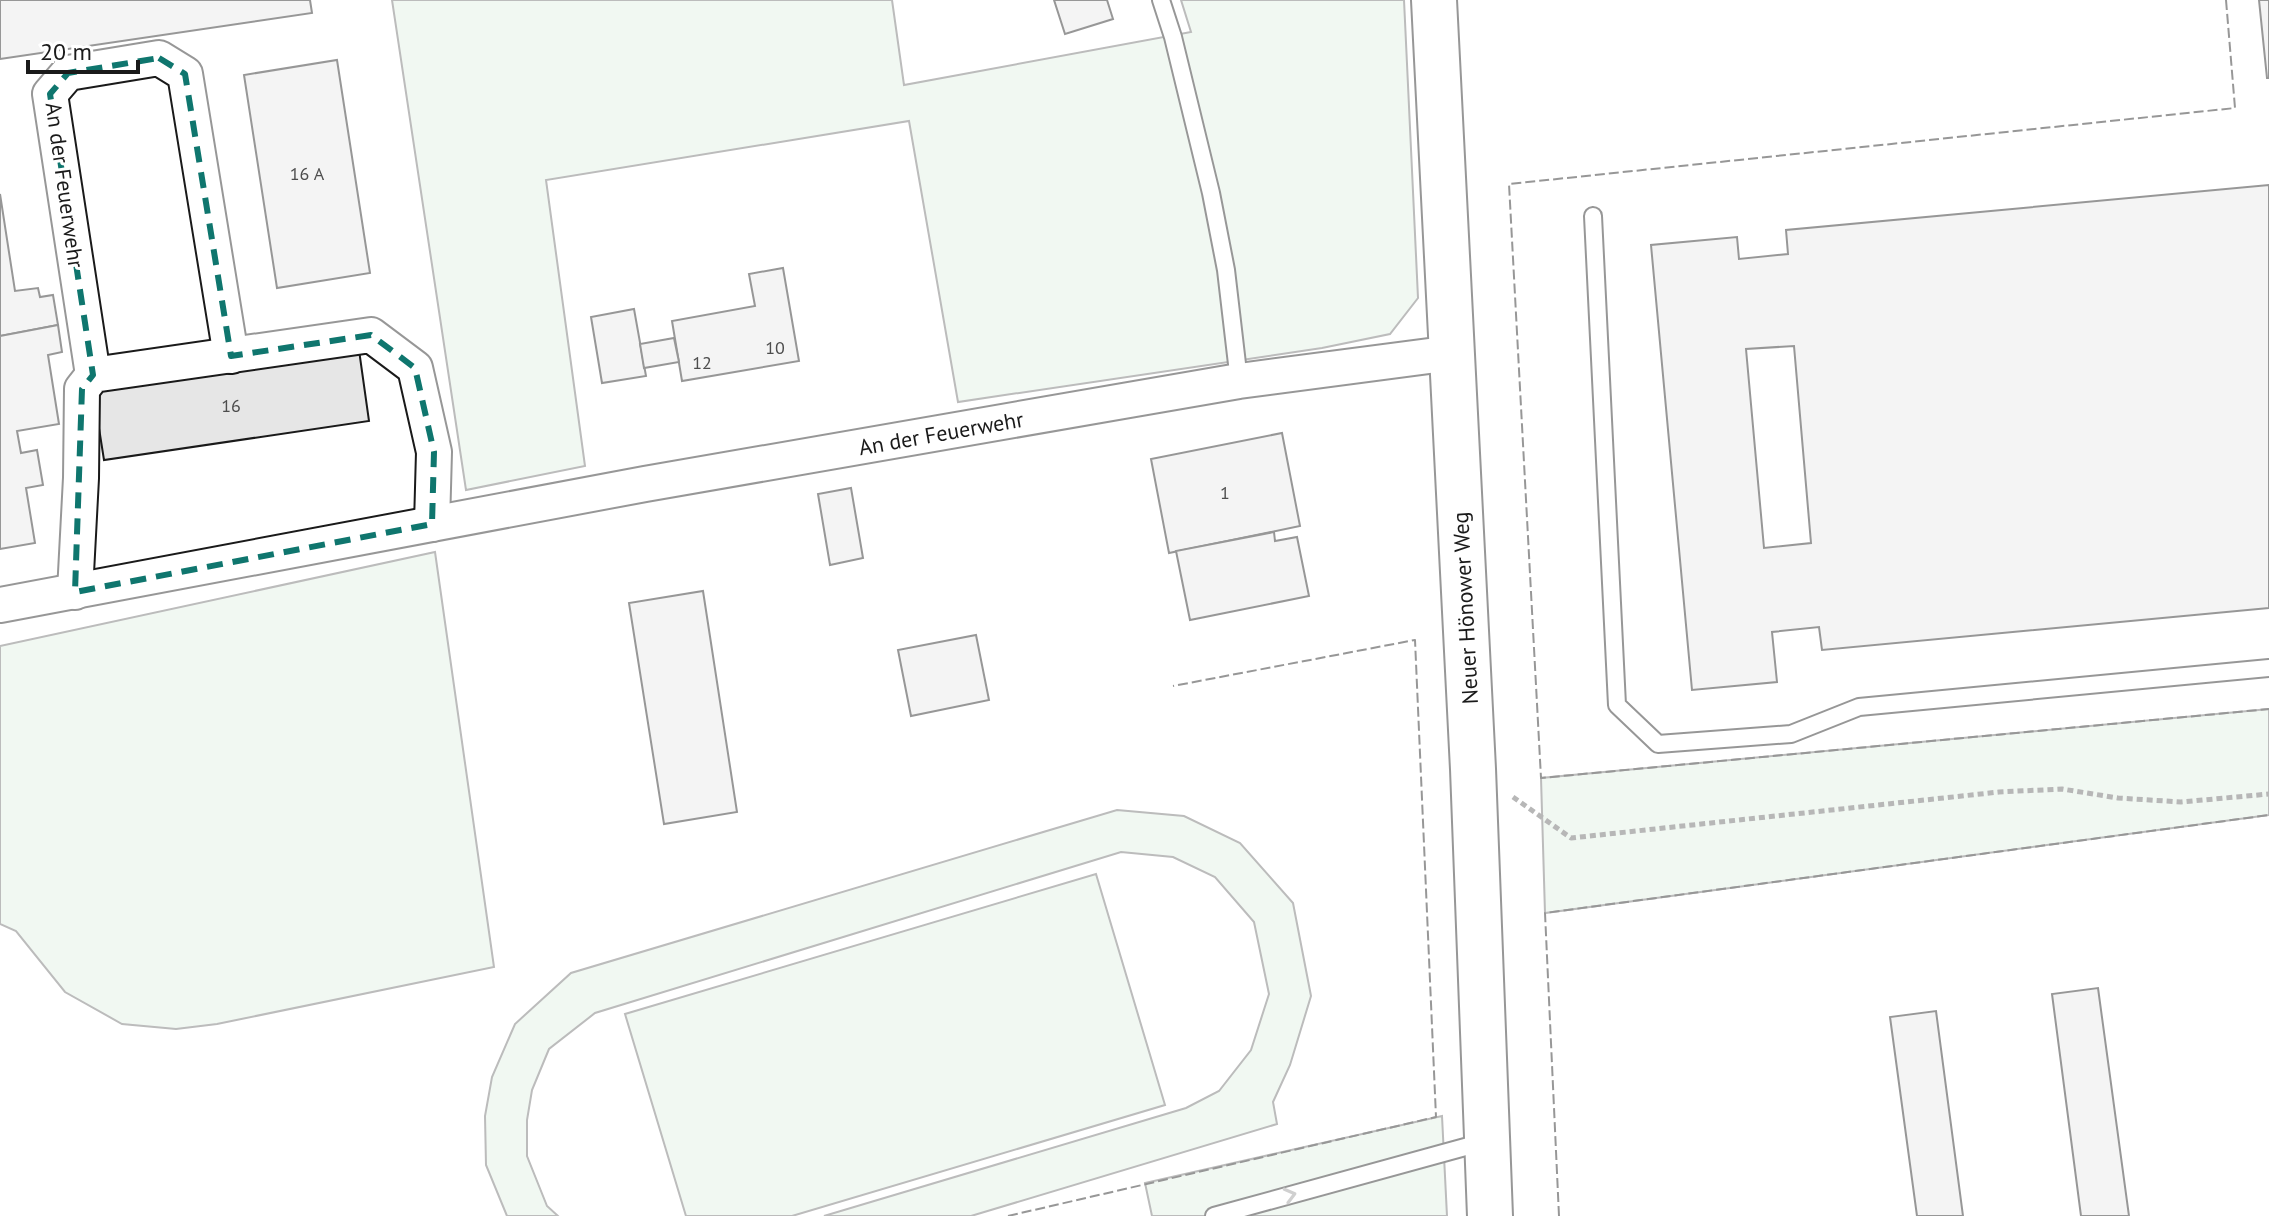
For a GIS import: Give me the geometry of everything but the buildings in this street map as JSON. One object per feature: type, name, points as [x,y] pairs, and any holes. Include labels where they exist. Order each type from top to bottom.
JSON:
[{"type":"main road","name":"Neuer Hönower Weg","points":[[1434,0],[1473,769],[1490,1216]]},
{"type":"street","name":"An der Feuerwehr","points":[[75,592],[82,389],[93,375],[50,94],[68,73],[159,58],[185,74],[231,356]]},
{"type":"street","points":[[93,375],[371,335],[415,368],[434,452],[432,524]]},
{"type":"street","name":"An der Feuerwehr","points":[[0,605],[645,484],[1239,381],[1452,353]]},
{"type":"lane","points":[[1161,0],[1211,193],[1226,270],[1239,381]]},
{"type":"lane","points":[[1593,216],[1617,705],[1658,744],[1791,734],[1859,707],[2269,668]]},
{"type":"lane","points":[[1214,1216],[1487,1141]]},
{"type":"path","points":[[1473,769],[1571,838],[1999,792],[2062,789],[2118,798],[2181,802],[2269,794]]},
{"type":"highlighted area","points":[[159,58],[185,74],[231,356],[371,335],[415,368],[434,452],[432,524],[75,592],[82,389],[93,375],[50,94],[68,73]]},
{"type":"green space","points":[[392,0],[892,0],[904,85],[1191,32],[1181,0],[1404,0],[1418,298],[1390,334],[1322,348],[958,402],[909,121],[546,180],[585,466],[466,490]]},
{"type":"green space","points":[[435,552],[494,967],[217,1024],[176,1029],[122,1024],[65,992],[16,931],[0,924],[0,646]]},
{"type":"green space","points":[[2269,709],[2269,815],[1545,913],[1541,778]]},
{"type":"green space","points":[[1117,810],[1184,816],[1240,843],[1293,903],[1311,996],[1290,1065],[1273,1102],[1277,1124],[971,1216],[824,1216],[1186,1108],[1219,1091],[1251,1050],[1269,994],[1254,922],[1215,877],[1173,857],[1121,852],[595,1013],[549,1049],[532,1090],[527,1120],[527,1156],[547,1206],[558,1216],[507,1216],[486,1165],[485,1116],[492,1077],[515,1024],[571,973]]},
{"type":"green space","points":[[1096,874],[1165,1105],[792,1216],[686,1216],[625,1014]]},
{"type":"green space","points":[[1442,1116],[1447,1216],[1152,1216],[1145,1183]]},
{"type":"fence","points":[[2226,0],[2235,108],[1509,184],[1541,778],[2269,709]]},
{"type":"fence","points":[[1008,1216],[1436,1117],[1415,640],[1173,686]]},
{"type":"fence","points":[[1559,1216],[1545,913],[2269,815]]}]
